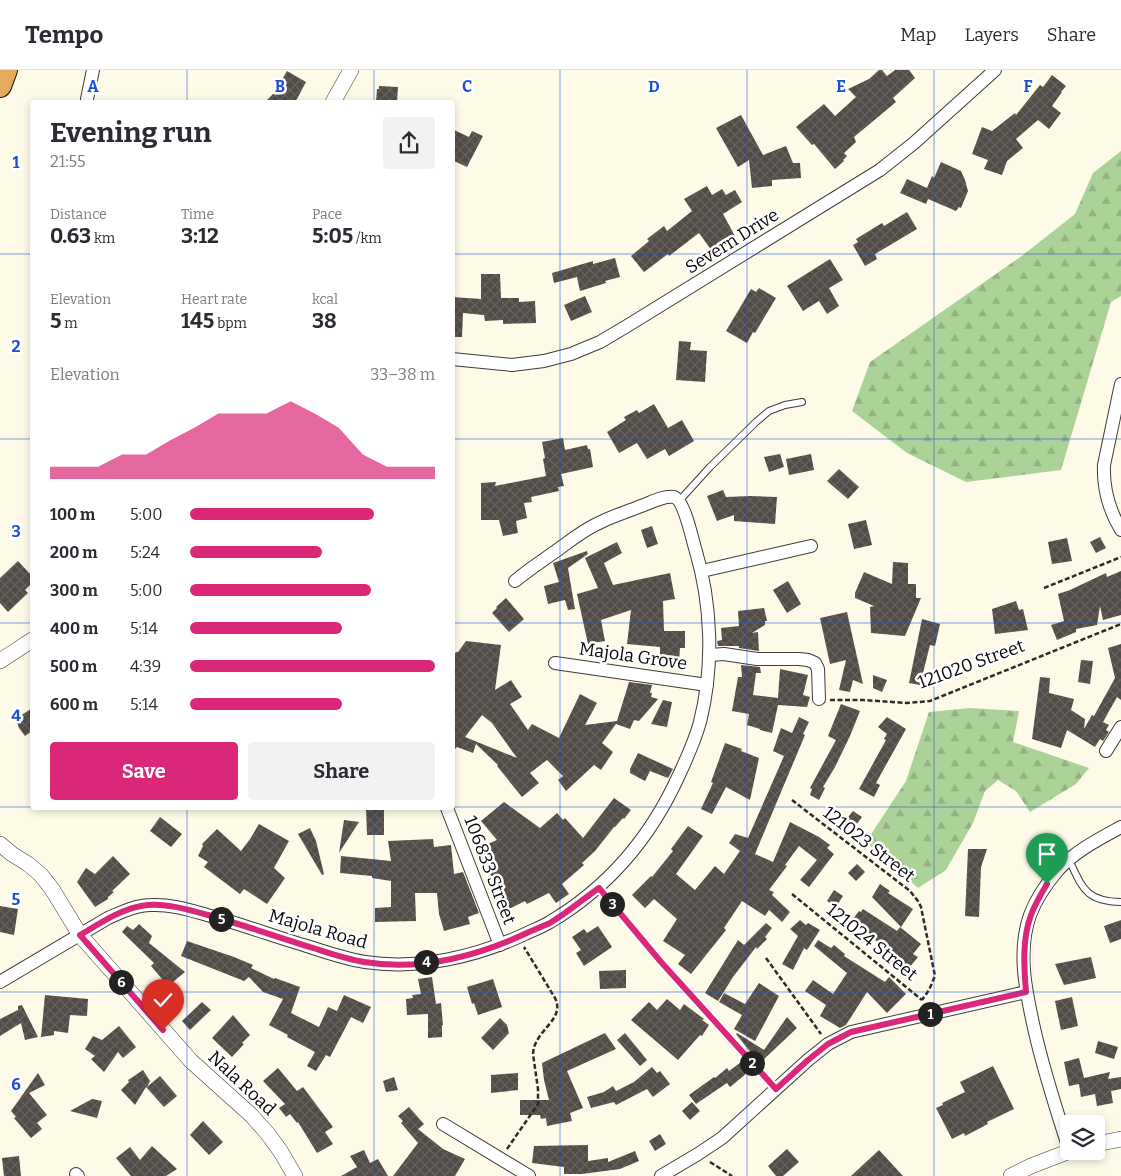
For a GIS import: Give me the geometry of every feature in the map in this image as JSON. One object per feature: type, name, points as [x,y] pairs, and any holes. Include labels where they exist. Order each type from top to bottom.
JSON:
[{"type":"highway","points":[[0,86],[6,70]]},
{"type":"street","points":[[87,99],[93,70]]},
{"type":"street","points":[[334,100],[351,70]]},
{"type":"street","name":"Severn Drive","points":[[455,359],[512,365],[571,354],[600,342],[880,170],[914,143],[995,70]]},
{"type":"street","points":[[1121,384],[1104,465],[1104,479],[1110,509],[1121,530]]},
{"type":"street","points":[[515,581],[597,523],[655,500],[674,498],[679,501]]},
{"type":"street","name":"Majola Road","points":[[0,982],[108,918],[139,906],[150,904],[192,910],[331,954],[364,962],[391,964],[438,961],[466,955],[500,945],[550,923],[599,888],[627,860],[649,830],[670,795],[688,757],[700,723],[710,655],[706,599],[702,570],[687,519],[679,501]]},
{"type":"street","points":[[702,570],[811,546]]},
{"type":"street","points":[[0,660],[30,641]]},
{"type":"street","points":[[710,655],[724,654],[757,659],[802,659],[812,661],[818,669],[819,699]]},
{"type":"street","name":"Majola Grove","points":[[555,663],[707,685]]},
{"type":"street","points":[[1106,751],[1121,727]]},
{"type":"street","name":"106833 Street","points":[[448,810],[500,945]]},
{"type":"street","points":[[1060,1119],[1040,1054],[1026,992],[1024,964],[1030,916],[1047,884],[1069,860],[1096,841],[1121,827]]},
{"type":"street","name":"Nala Road","points":[[0,844],[41,875],[52,889],[80,935],[191,1061],[251,1115],[268,1134],[295,1176]]},
{"type":"street","points":[[661,1176],[722,1138],[808,1060],[828,1044],[851,1032],[1026,992]]},
{"type":"street","points":[[443,1124],[529,1176]]},
{"type":"street","points":[[1105,1142],[1121,1139]]},
{"type":"street","points":[[1011,1176],[1060,1155]]},
{"type":"lane","points":[[679,501],[710,467],[769,411],[785,405],[802,402]]},
{"type":"lane","points":[[1069,860],[1082,887],[1087,893],[1095,898],[1121,902]]},
{"type":"path","points":[[1044,588],[1121,557]]},
{"type":"path","name":"121020 Street","points":[[819,699],[907,703],[930,701],[1121,624]]},
{"type":"path","name":"121023 Street","points":[[792,800],[910,891],[918,901],[921,907],[935,972],[929,990],[922,1000]]},
{"type":"path","points":[[599,888],[661,962],[776,1089]]},
{"type":"path","name":"121024 Street","points":[[792,894],[922,1000],[932,1013]]},
{"type":"path","points":[[499,1159],[538,1104],[533,1049],[536,1040],[556,1015],[558,1006],[556,998],[518,937]]},
{"type":"path","points":[[766,958],[828,1044]]},
{"type":"path","points":[[698,1154],[732,1176]]},
{"type":"green space","points":[[1121,151],[1121,296],[1111,302],[1061,470],[966,482],[907,453],[852,411],[870,362],[1023,255],[1075,214],[1093,173]]},
{"type":"green space","points":[[970,708],[1019,711],[1013,742],[1089,768],[1076,784],[1030,812],[1016,791],[998,780],[985,791],[973,823],[946,870],[918,888],[866,842],[906,781],[929,712]]},
{"type":"building","points":[[879,70],[882,70],[887,76],[895,70],[909,70],[915,78],[893,98],[896,102],[854,137],[856,142],[844,153],[847,156],[835,169],[814,144],[812,145],[796,127],[824,104],[835,116],[856,97],[848,89],[869,79]]},
{"type":"building","points":[[287,71],[306,82],[296,100],[267,100],[274,93]]},
{"type":"building","points":[[1052,75],[1066,86],[1052,106],[1061,113],[1049,129],[1038,120],[1016,139],[1023,148],[1007,161],[1002,175],[984,169],[988,160],[972,154],[982,127],[992,131],[1015,113],[1016,115],[1040,85],[1043,87]]},
{"type":"building","points":[[379,86],[398,87],[397,100],[376,100],[377,89],[379,89]]},
{"type":"building","points":[[741,115],[763,155],[786,146],[793,163],[800,163],[801,178],[772,180],[772,186],[752,188],[749,160],[738,167],[716,128]]},
{"type":"building","points":[[455,130],[469,137],[472,131],[483,136],[467,167],[455,161]]},
{"type":"building","points":[[941,162],[961,171],[965,180],[968,191],[961,208],[959,207],[956,211],[928,199],[926,204],[900,193],[907,179],[927,188]]},
{"type":"building","points":[[707,186],[712,195],[722,189],[726,195],[735,190],[742,202],[723,214],[735,236],[712,251],[699,233],[644,272],[631,256],[649,241],[647,239],[664,226],[667,231],[692,211],[684,199]]},
{"type":"building","points":[[907,212],[917,229],[875,254],[877,259],[865,266],[853,245],[858,242],[856,239],[882,223],[884,226]]},
{"type":"building","points":[[615,258],[620,277],[605,281],[606,283],[580,291],[577,277],[554,283],[552,273],[593,261],[593,264]]},
{"type":"building","points":[[830,259],[843,280],[829,288],[839,306],[827,314],[819,301],[803,311],[787,286]]},
{"type":"building","points":[[481,274],[500,274],[501,298],[519,298],[519,302],[535,301],[536,323],[503,324],[503,320],[485,321],[484,315],[463,313],[462,337],[455,337],[455,297],[481,299]]},
{"type":"building","points":[[759,288],[776,298],[747,343],[726,331],[751,289],[756,292]]},
{"type":"building","points":[[585,296],[592,312],[571,321],[564,305]]},
{"type":"building","points":[[679,341],[691,342],[690,350],[707,351],[705,382],[676,380]]},
{"type":"building","points":[[654,404],[668,428],[682,420],[694,441],[669,456],[665,449],[647,459],[637,443],[619,453],[607,432],[626,420],[624,417],[637,410],[639,413]]},
{"type":"building","points":[[563,438],[565,450],[587,445],[588,449],[590,449],[593,467],[561,474],[564,486],[558,487],[559,491],[531,497],[532,502],[524,503],[527,518],[516,521],[518,533],[503,536],[499,520],[481,520],[481,483],[496,482],[495,486],[546,476],[542,442]]},
{"type":"building","points":[[780,454],[784,467],[769,472],[764,457]]},
{"type":"building","points":[[811,454],[814,470],[789,475],[786,459]]},
{"type":"building","points":[[839,469],[859,487],[848,499],[827,481]]},
{"type":"building","points":[[723,490],[726,497],[777,497],[775,524],[734,521],[734,515],[717,521],[707,496]]},
{"type":"building","points":[[866,520],[872,545],[854,549],[848,524]]},
{"type":"building","points":[[652,526],[658,544],[647,548],[641,530]]},
{"type":"building","points":[[1100,537],[1106,548],[1096,553],[1090,542]]},
{"type":"building","points":[[1067,538],[1072,561],[1052,564],[1048,542]]},
{"type":"building","points":[[617,542],[622,553],[604,563],[613,585],[670,573],[675,599],[663,601],[664,631],[685,631],[685,648],[680,648],[679,661],[660,661],[660,647],[627,644],[631,610],[601,620],[605,641],[588,644],[577,594],[598,588],[585,558]]},
{"type":"building","points":[[587,551],[588,554],[568,568],[575,609],[568,610],[565,600],[548,604],[544,586],[559,582],[553,563]]},
{"type":"building","points":[[18,561],[30,574],[30,585],[25,590],[28,593],[8,612],[0,603],[0,578]]},
{"type":"building","points":[[893,562],[908,563],[908,584],[916,584],[916,598],[921,598],[905,636],[871,633],[870,607],[874,606],[855,598],[855,593],[864,572],[892,584]]},
{"type":"building","points":[[1121,571],[1121,615],[1103,620],[1100,606],[1097,625],[1076,629],[1076,632],[1057,640],[1051,625],[1064,621],[1058,594],[1106,573],[1107,577]]},
{"type":"building","points":[[788,581],[801,604],[787,613],[773,590]]},
{"type":"building","points":[[506,598],[524,619],[509,632],[492,613]]},
{"type":"building","points":[[1016,601],[1019,610],[1023,609],[1028,630],[995,634],[992,609]]},
{"type":"building","points":[[764,608],[767,621],[765,621],[765,625],[752,633],[758,632],[759,651],[739,648],[739,646],[718,646],[717,641],[722,640],[721,628],[739,626],[738,611]]},
{"type":"building","points":[[847,612],[863,684],[853,680],[850,692],[839,690],[846,660],[830,664],[820,618]]},
{"type":"building","points":[[922,619],[940,624],[935,646],[930,645],[920,685],[909,683]]},
{"type":"building","points":[[466,641],[501,645],[495,690],[511,680],[522,697],[510,704],[528,730],[532,724],[559,738],[580,694],[597,703],[585,725],[617,721],[629,682],[652,685],[651,697],[658,699],[639,721],[634,720],[630,729],[616,724],[602,743],[613,752],[601,770],[594,765],[566,791],[558,780],[563,776],[547,760],[530,773],[539,783],[522,797],[498,765],[476,744],[473,753],[457,747],[455,749],[456,652]],"holes":[[[482,715],[492,723],[517,758],[465,737]]]},
{"type":"building","points":[[1121,644],[1121,700],[1117,697],[1103,722],[1109,725],[1106,730],[1109,732],[1103,741],[1100,739],[1095,747],[1067,730],[1061,748],[1032,739],[1040,677],[1050,678],[1049,693],[1074,699],[1071,710],[1085,719],[1084,729],[1092,715],[1094,716],[1115,678],[1108,648]]},
{"type":"building","points":[[1081,660],[1093,661],[1090,684],[1078,682]]},
{"type":"building","points":[[741,665],[760,667],[761,673],[756,673],[753,695],[778,698],[780,669],[808,675],[803,695],[810,697],[807,707],[778,705],[772,733],[747,725],[749,714],[732,711],[738,677],[742,677]]},
{"type":"building","points":[[873,675],[887,680],[882,692],[873,688]]},
{"type":"building","points":[[663,700],[672,702],[667,727],[651,724]]},
{"type":"building","points":[[841,704],[860,711],[835,767],[823,787],[825,788],[819,800],[810,795],[812,789],[810,788],[836,740],[828,736]]},
{"type":"building","points":[[30,709],[30,732],[25,736],[19,728],[16,719]]},
{"type":"building","points":[[799,717],[809,722],[803,734],[805,735],[755,854],[773,862],[790,822],[830,845],[827,848],[834,854],[809,887],[800,880],[817,860],[799,846],[769,890],[774,892],[772,895],[790,912],[782,922],[769,910],[765,916],[742,901],[724,928],[726,930],[691,974],[678,964],[685,955],[663,941],[677,919],[654,899],[645,908],[632,895],[652,877],[673,851],[671,849],[688,826],[703,836],[676,874],[695,890],[715,866],[724,874],[740,851],[729,843],[735,834],[748,838],[784,756],[773,751],[781,728],[792,733]]},
{"type":"building","points":[[887,717],[906,729],[876,783],[880,785],[874,797],[859,789],[886,740],[884,739],[887,734],[878,727]]},
{"type":"building","points":[[725,743],[759,758],[750,800],[726,787],[712,814],[701,809],[713,783],[711,782]]},
{"type":"building","points":[[638,753],[673,769],[668,778],[650,771],[645,781],[630,773]]},
{"type":"building","points":[[614,798],[631,810],[582,863],[584,865],[562,884],[569,894],[556,903],[549,893],[527,904],[525,901],[507,910],[497,890],[499,890],[476,849],[497,840],[481,821],[504,802],[540,828],[557,813],[563,820],[565,818],[583,838]]},
{"type":"building","points":[[366,810],[384,810],[384,835],[367,835]]},
{"type":"building","points":[[853,811],[862,817],[854,828],[845,821]]},
{"type":"building","points":[[160,817],[182,834],[171,847],[150,831]]},
{"type":"building","points":[[344,820],[359,822],[339,853]]},
{"type":"building","points":[[259,824],[289,841],[274,868],[285,878],[267,904],[244,889],[240,894],[204,867],[208,862],[198,856],[203,846],[202,844],[217,829],[241,851]]},
{"type":"building","points":[[310,828],[316,841],[324,874],[322,875],[298,834]]},
{"type":"building","points":[[433,839],[434,847],[451,845],[454,874],[463,872],[479,913],[468,917],[470,924],[444,931],[439,914],[437,893],[415,893],[416,921],[375,922],[375,908],[391,907],[391,881],[372,878],[372,876],[340,873],[341,856],[391,861],[388,841]]},
{"type":"building","points":[[968,849],[987,849],[981,867],[979,917],[965,916]]},
{"type":"building","points":[[113,856],[130,874],[112,891],[114,892],[108,899],[95,907],[77,882],[86,868],[95,874]]},
{"type":"building","points":[[857,864],[865,872],[856,881],[848,873]]},
{"type":"building","points":[[880,884],[890,891],[888,893],[913,909],[901,927],[872,897]]},
{"type":"building","points":[[834,890],[843,896],[836,907],[827,901]]},
{"type":"building","points":[[0,906],[18,909],[14,935],[0,932]]},
{"type":"building","points":[[863,909],[897,931],[900,927],[921,944],[913,954],[918,957],[909,968],[900,960],[902,959],[875,940],[852,920]]},
{"type":"building","points":[[800,920],[806,925],[808,923],[820,930],[807,950],[804,948],[793,970],[782,964],[798,936],[790,929]]},
{"type":"building","points":[[1121,920],[1121,939],[1110,943],[1104,926]]},
{"type":"building","points":[[766,923],[772,928],[765,937],[767,939],[757,949],[756,947],[733,977],[718,1001],[705,993],[738,940],[744,945]]},
{"type":"building","points":[[139,924],[152,936],[149,943],[185,972],[168,986],[151,966],[154,963],[122,932],[127,926],[133,930]]},
{"type":"building","points":[[598,926],[612,947],[584,966],[576,953],[581,950],[572,937],[584,929],[587,933]]},
{"type":"building","points":[[818,940],[831,948],[834,945],[845,954],[844,956],[885,982],[889,977],[906,994],[887,1013],[867,992],[846,1025],[840,1028],[820,1016],[826,1005],[805,991],[813,980],[833,994],[847,973],[814,946]]},
{"type":"building","points":[[187,941],[234,957],[253,965],[251,968],[274,979],[300,987],[291,1013],[319,1027],[328,1007],[337,1011],[344,995],[371,1007],[363,1023],[351,1017],[330,1057],[326,1055],[316,1071],[307,1066],[315,1052],[269,1025],[283,999],[263,992],[249,977],[244,981],[181,956]]},
{"type":"building","points":[[1091,957],[1096,978],[1064,985],[1055,964]]},
{"type":"building","points":[[626,970],[626,988],[600,989],[599,971]]},
{"type":"building","points":[[432,977],[436,1004],[441,1003],[443,1025],[442,1037],[428,1038],[428,1014],[407,1015],[406,999],[413,998],[412,995],[421,994],[418,979]]},
{"type":"building","points":[[493,979],[502,1007],[478,1015],[474,1003],[472,1004],[467,987]]},
{"type":"building","points":[[759,983],[779,996],[755,1041],[734,1029],[742,1015],[719,1002],[724,993],[745,1004]]},
{"type":"building","points":[[45,995],[88,999],[87,1016],[70,1015],[68,1033],[54,1031],[54,1035],[41,1037]]},
{"type":"building","points":[[1072,997],[1078,1026],[1061,1030],[1055,1001]]},
{"type":"building","points":[[667,999],[680,1010],[684,1004],[709,1025],[702,1036],[700,1035],[678,1060],[631,1020],[649,1002],[657,1010]]},
{"type":"building","points":[[202,1002],[211,1010],[190,1030],[182,1021]]},
{"type":"building","points":[[22,1005],[38,1037],[25,1040],[21,1023],[0,1036],[0,1019],[18,1010],[18,1006]]},
{"type":"building","points":[[233,1015],[250,1035],[232,1057],[212,1038]]},
{"type":"building","points":[[787,1017],[797,1028],[763,1060],[730,1087],[727,1083],[696,1104],[689,1095],[727,1068],[729,1071],[752,1054],[737,1033],[764,1050]]},
{"type":"building","points":[[500,1018],[507,1025],[509,1033],[493,1050],[481,1038]]},
{"type":"building","points":[[119,1026],[136,1047],[123,1058],[118,1052],[104,1072],[91,1059],[95,1056],[85,1049],[93,1036],[102,1040]]},
{"type":"building","points":[[605,1033],[616,1049],[567,1071],[583,1108],[570,1113],[572,1121],[547,1126],[546,1118],[541,1119],[540,1115],[520,1115],[520,1100],[549,1100],[542,1063]]},
{"type":"building","points":[[625,1033],[647,1060],[640,1066],[617,1040]]},
{"type":"building","points":[[1098,1041],[1118,1047],[1114,1059],[1095,1053]]},
{"type":"building","points":[[1079,1058],[1084,1078],[1110,1072],[1108,1079],[1121,1077],[1121,1089],[1111,1091],[1113,1103],[1097,1106],[1095,1094],[1081,1097],[1079,1084],[1069,1086],[1064,1062]]},
{"type":"building","points":[[993,1066],[1014,1109],[987,1122],[988,1124],[965,1136],[964,1133],[952,1139],[936,1108],[965,1092],[960,1082]]},
{"type":"building","points":[[652,1067],[657,1073],[660,1071],[670,1084],[653,1097],[647,1089],[616,1105],[614,1102],[591,1108],[587,1097],[604,1092],[613,1086],[616,1091],[634,1082]]},
{"type":"building","points":[[278,1068],[297,1091],[303,1087],[333,1127],[325,1132],[333,1144],[317,1153],[298,1122],[290,1114],[286,1117],[279,1108],[285,1104],[263,1081]]},
{"type":"building","points":[[143,1070],[150,1081],[147,1087],[160,1076],[177,1096],[164,1107],[146,1087],[135,1105],[121,1090],[129,1082],[128,1080]]},
{"type":"building","points":[[38,1073],[45,1085],[29,1093],[47,1115],[37,1123],[42,1129],[31,1138],[14,1118],[16,1117],[11,1111]]},
{"type":"building","points":[[518,1073],[518,1090],[491,1093],[491,1075]]},
{"type":"building","points":[[394,1077],[398,1090],[386,1092],[383,1081]]},
{"type":"building","points":[[92,1099],[102,1101],[97,1118],[70,1111]]},
{"type":"building","points":[[692,1102],[700,1111],[690,1120],[682,1111]]},
{"type":"building","points":[[409,1107],[424,1124],[418,1129],[443,1149],[465,1159],[455,1176],[393,1176],[418,1143],[401,1123],[403,1121],[398,1116]]},
{"type":"building","points":[[203,1121],[223,1142],[209,1155],[190,1135]]},
{"type":"building","points":[[660,1134],[666,1144],[655,1151],[649,1141]]},
{"type":"building","points":[[588,1145],[588,1161],[608,1158],[608,1162],[635,1151],[639,1161],[620,1169],[582,1174],[564,1174],[564,1167],[532,1163],[534,1146]]},
{"type":"building","points":[[152,1146],[177,1169],[166,1176],[131,1176],[116,1158],[130,1147],[140,1160]]},
{"type":"building","points":[[787,1149],[799,1162],[783,1176],[776,1176],[768,1166]]},
{"type":"building","points":[[364,1150],[370,1163],[378,1159],[388,1176],[341,1176],[357,1167],[350,1156]]},
{"type":"building","points":[[879,1150],[903,1176],[851,1176]]},
{"type":"building","points":[[19,1156],[21,1176],[4,1176],[2,1158]]},
{"type":"route","points":[[163,1030],[80,935],[108,918],[139,906],[150,904],[192,910],[364,962],[391,964],[419,963],[466,955],[500,945],[550,923],[599,888],[661,962],[776,1089],[828,1044],[851,1032],[1026,992],[1024,964],[1026,936],[1030,916],[1047,884]]}]
